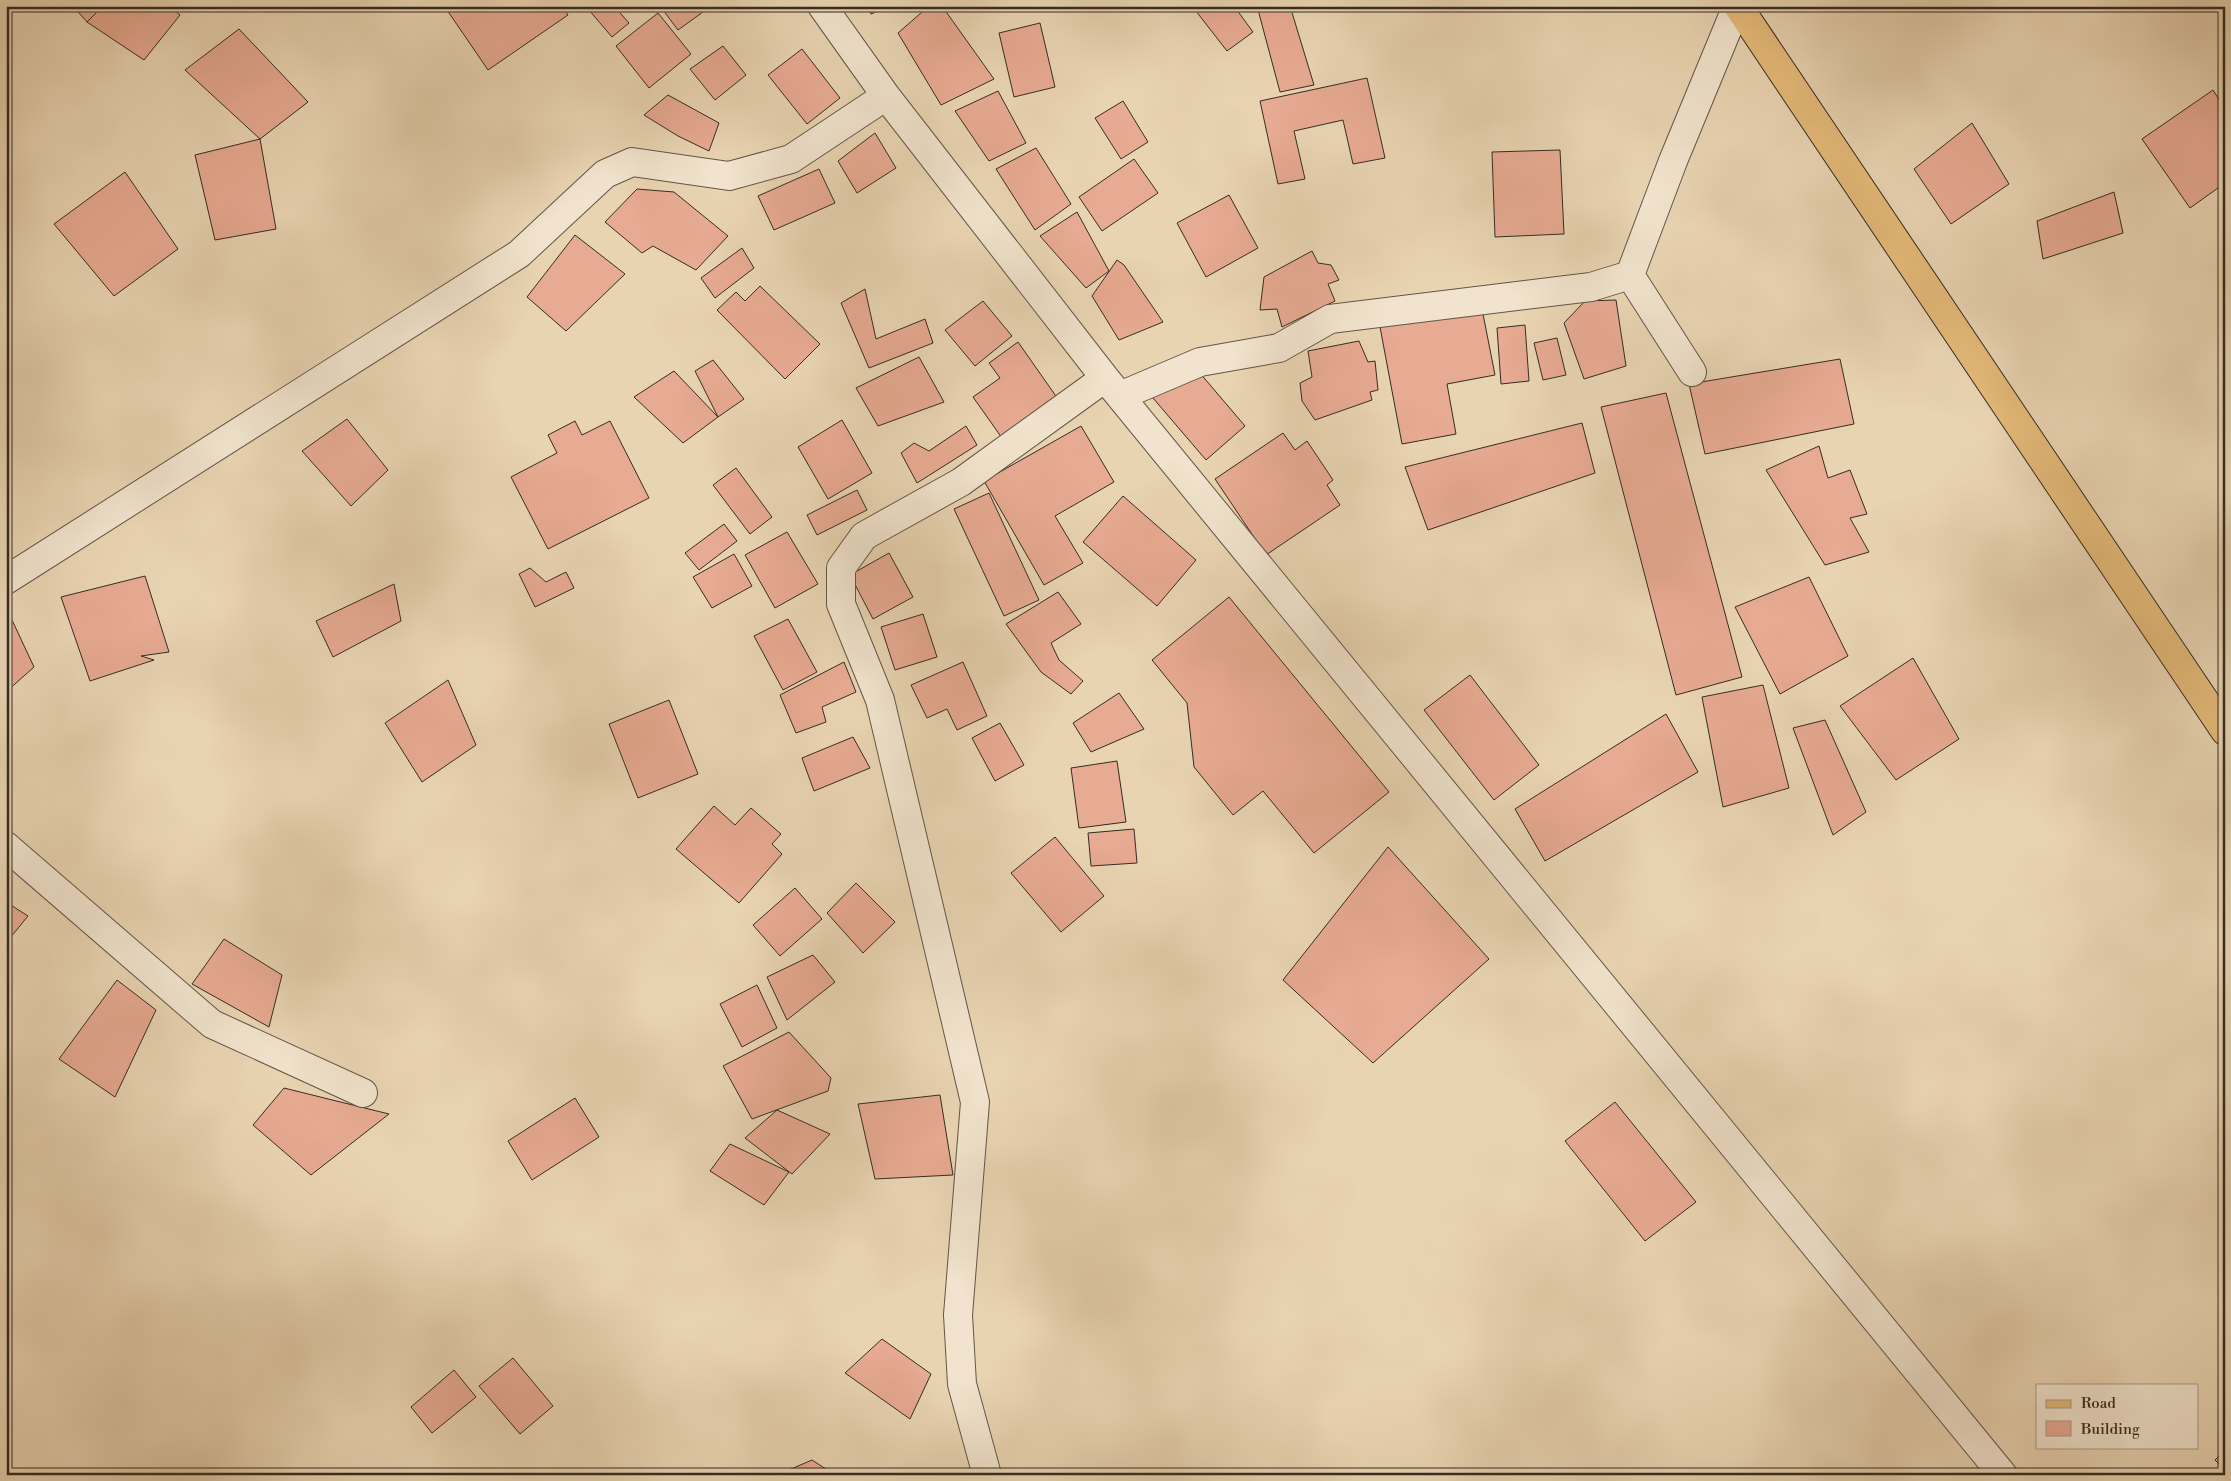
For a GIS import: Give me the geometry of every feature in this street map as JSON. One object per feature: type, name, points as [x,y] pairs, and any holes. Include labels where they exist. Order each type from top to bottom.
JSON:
[{"type":"main road","points":[[1738,6],[2225,731]]},
{"type":"street","points":[[822,6],[886,96],[1112,387],[2003,1475]]},
{"type":"street","points":[[1630,275],[1674,161],[1738,6]]},
{"type":"street","points":[[6,580],[518,254],[605,174],[632,162],[729,176],[791,159],[886,96]]},
{"type":"street","points":[[1630,275],[1692,372]]},
{"type":"street","points":[[987,1475],[962,1384],[958,1315],[975,1102],[880,700],[841,604],[841,568],[864,536],[961,482],[1112,387],[1200,362],[1279,348],[1330,319],[1591,287],[1630,275]]},
{"type":"street","points":[[6,846],[212,1024],[364,1093]]},
{"type":"building","points":[[73,6],[103,6],[87,22]]},
{"type":"building","points":[[103,6],[168,6],[180,15],[144,60],[87,22]]},
{"type":"building","points":[[452,6],[562,6],[568,15],[488,70],[447,10]]},
{"type":"building","points":[[591,6],[614,6],[629,23],[612,37],[588,9]]},
{"type":"building","points":[[660,6],[699,6],[703,12],[678,30]]},
{"type":"building","points":[[868,6],[891,6],[871,14]]},
{"type":"building","points":[[929,6],[942,6],[994,79],[941,105],[898,33]]},
{"type":"building","points":[[1192,6],[1234,6],[1253,32],[1227,51]]},
{"type":"building","points":[[1257,6],[1290,6],[1314,85],[1280,92]]},
{"type":"building","points":[[658,13],[691,54],[649,88],[616,46]]},
{"type":"building","points":[[1040,23],[1055,87],[1014,97],[999,33]]},
{"type":"building","points":[[239,29],[308,102],[260,139],[185,70]]},
{"type":"building","points":[[723,46],[746,75],[715,100],[690,69]]},
{"type":"building","points":[[802,49],[840,98],[807,124],[768,75]]},
{"type":"building","points":[[1367,78],[1385,158],[1353,164],[1343,120],[1294,131],[1305,179],[1278,184],[1260,101]]},
{"type":"building","points":[[2213,90],[2225,109],[2225,183],[2190,208],[2142,139]]},
{"type":"building","points":[[998,91],[1026,143],[989,161],[955,111]]},
{"type":"building","points":[[668,95],[719,123],[709,151],[678,136],[644,115]]},
{"type":"building","points":[[1123,101],[1148,142],[1121,159],[1095,118]]},
{"type":"building","points":[[1972,123],[2009,184],[1951,224],[1914,169]]},
{"type":"building","points":[[875,133],[896,168],[857,193],[838,161]]},
{"type":"building","points":[[260,139],[276,229],[215,240],[195,155]]},
{"type":"building","points":[[1036,148],[1071,204],[1035,230],[996,169]]},
{"type":"building","points":[[1560,150],[1564,234],[1495,237],[1492,152]]},
{"type":"building","points":[[1134,159],[1158,193],[1102,231],[1079,197]]},
{"type":"building","points":[[819,169],[835,203],[774,230],[758,196]]},
{"type":"building","points":[[125,172],[178,249],[114,296],[54,224]]},
{"type":"building","points":[[637,189],[674,192],[728,236],[696,270],[653,246],[642,253],[605,222]]},
{"type":"building","points":[[2114,192],[2123,233],[2043,259],[2037,221]]},
{"type":"building","points":[[1229,195],[1258,248],[1206,277],[1177,223]]},
{"type":"building","points":[[1077,212],[1109,271],[1086,288],[1040,236]]},
{"type":"building","points":[[575,235],[625,274],[566,331],[527,297]]},
{"type":"building","points":[[742,248],[754,268],[715,298],[701,278]]},
{"type":"building","points":[[1312,251],[1318,263],[1331,265],[1339,280],[1328,284],[1335,301],[1282,327],[1277,309],[1260,310],[1264,277]]},
{"type":"building","points":[[1117,260],[1124,265],[1163,322],[1119,340],[1092,296]]},
{"type":"building","points":[[760,286],[820,344],[785,379],[717,310],[736,292],[745,301]]},
{"type":"building","points":[[865,289],[876,339],[925,319],[933,343],[869,368],[841,303]]},
{"type":"building","points":[[1616,300],[1626,366],[1584,379],[1564,323],[1585,301]]},
{"type":"building","points":[[983,301],[1012,336],[975,366],[945,330]]},
{"type":"building","points":[[1482,309],[1495,375],[1447,384],[1456,434],[1402,444],[1380,327]]},
{"type":"building","points":[[1525,325],[1529,381],[1501,384],[1497,328]]},
{"type":"building","points":[[1557,338],[1566,375],[1543,380],[1534,343]]},
{"type":"building","points":[[1359,341],[1368,362],[1375,361],[1378,390],[1370,392],[1372,400],[1315,420],[1302,401],[1300,383],[1312,377],[1308,351]]},
{"type":"building","points":[[1018,342],[1058,399],[1002,438],[973,397],[1000,378],[989,363]]},
{"type":"building","points":[[919,357],[944,402],[878,426],[856,388]]},
{"type":"building","points":[[1840,359],[1854,424],[1705,454],[1689,384]]},
{"type":"building","points":[[713,360],[744,399],[718,417],[695,371]]},
{"type":"building","points":[[674,371],[718,417],[683,443],[634,397]]},
{"type":"building","points":[[1199,372],[1245,426],[1206,460],[1147,391]]},
{"type":"building","points":[[1666,393],[1742,677],[1676,695],[1601,407]]},
{"type":"building","points":[[347,419],[388,470],[351,506],[302,451]]},
{"type":"building","points":[[842,420],[872,473],[828,499],[798,447]]},
{"type":"building","points":[[575,421],[582,435],[610,421],[649,498],[548,549],[511,477],[557,453],[548,435]]},
{"type":"building","points":[[1582,423],[1595,473],[1428,530],[1405,467]]},
{"type":"building","points":[[966,426],[977,445],[917,483],[901,453],[914,443],[929,451]]},
{"type":"building","points":[[1081,426],[1114,482],[1055,516],[1083,563],[1044,585],[984,481]]},
{"type":"building","points":[[1283,433],[1295,450],[1307,441],[1333,480],[1327,485],[1340,505],[1266,555],[1215,479]]},
{"type":"building","points":[[1819,446],[1828,478],[1850,470],[1867,514],[1850,518],[1869,552],[1825,565],[1766,470]]},
{"type":"building","points":[[736,468],[772,517],[750,534],[713,485]]},
{"type":"building","points":[[857,490],[867,510],[817,535],[807,515]]},
{"type":"building","points":[[989,493],[1039,600],[1004,616],[954,509]]},
{"type":"building","points":[[1123,496],[1196,560],[1157,606],[1083,542]]},
{"type":"building","points":[[724,524],[737,541],[699,570],[685,553]]},
{"type":"building","points":[[787,532],[818,584],[775,608],[745,555]]},
{"type":"building","points":[[889,553],[913,597],[873,619],[850,575]]},
{"type":"building","points":[[734,554],[752,586],[712,608],[693,577]]},
{"type":"building","points":[[530,568],[546,582],[566,572],[574,588],[535,607],[519,574]]},
{"type":"building","points":[[145,576],[169,652],[141,656],[154,660],[90,681],[61,597]]},
{"type":"building","points":[[1809,577],[1848,656],[1780,694],[1735,607]]},
{"type":"building","points":[[394,584],[401,621],[333,657],[316,621]]},
{"type":"building","points":[[1058,592],[1081,624],[1051,643],[1059,660],[1083,681],[1071,694],[1041,672],[1006,624]]},
{"type":"building","points":[[1229,597],[1389,792],[1314,853],[1263,791],[1233,815],[1194,767],[1187,703],[1152,660]]},
{"type":"building","points":[[923,614],[937,657],[895,670],[881,627]]},
{"type":"building","points":[[788,619],[817,672],[783,690],[754,636]]},
{"type":"building","points":[[12,620],[34,667],[6,692],[6,625]]},
{"type":"building","points":[[1913,658],[1959,739],[1896,780],[1840,706]]},
{"type":"building","points":[[844,662],[856,692],[822,707],[826,722],[796,733],[780,695]]},
{"type":"building","points":[[963,662],[987,716],[957,730],[947,709],[927,718],[911,685]]},
{"type":"building","points":[[1470,675],[1539,765],[1494,800],[1424,710]]},
{"type":"building","points":[[448,680],[476,745],[422,782],[385,723]]},
{"type":"building","points":[[1763,685],[1789,788],[1723,807],[1702,697]]},
{"type":"building","points":[[1119,693],[1144,729],[1091,752],[1073,723]]},
{"type":"building","points":[[669,700],[698,774],[638,798],[609,724]]},
{"type":"building","points":[[1666,714],[1698,772],[1545,861],[1515,809]]},
{"type":"building","points":[[1825,720],[1866,812],[1833,835],[1793,728]]},
{"type":"building","points":[[1000,723],[1024,765],[995,781],[972,738]]},
{"type":"building","points":[[853,737],[870,768],[814,791],[802,758]]},
{"type":"building","points":[[1117,761],[1126,822],[1079,828],[1071,768]]},
{"type":"building","points":[[714,806],[735,825],[751,808],[781,834],[772,844],[782,854],[739,903],[676,849]]},
{"type":"building","points":[[1134,829],[1137,863],[1091,866],[1088,833]]},
{"type":"building","points":[[1055,837],[1104,896],[1061,932],[1011,873]]},
{"type":"building","points":[[1388,847],[1489,959],[1373,1063],[1283,980]]},
{"type":"building","points":[[856,883],[895,922],[863,953],[827,913]]},
{"type":"building","points":[[795,888],[822,919],[780,956],[753,925]]},
{"type":"building","points":[[6,902],[28,916],[6,943]]},
{"type":"building","points":[[224,939],[282,975],[269,1027],[192,984]]},
{"type":"building","points":[[813,955],[835,982],[787,1020],[767,977]]},
{"type":"building","points":[[117,980],[156,1010],[115,1097],[59,1059]]},
{"type":"building","points":[[757,985],[777,1028],[742,1047],[720,1004]]},
{"type":"building","points":[[789,1032],[831,1078],[828,1091],[752,1119],[723,1066]]},
{"type":"building","points":[[284,1088],[389,1114],[311,1175],[253,1125]]},
{"type":"building","points":[[940,1095],[953,1175],[875,1179],[858,1104]]},
{"type":"building","points":[[575,1098],[599,1137],[532,1180],[508,1141]]},
{"type":"building","points":[[1615,1102],[1696,1202],[1645,1241],[1565,1141]]},
{"type":"building","points":[[777,1110],[830,1134],[792,1174],[745,1138]]},
{"type":"building","points":[[730,1144],[789,1172],[764,1205],[710,1171]]},
{"type":"building","points":[[882,1339],[931,1374],[910,1419],[845,1373]]},
{"type":"building","points":[[513,1358],[553,1406],[520,1434],[479,1386]]},
{"type":"building","points":[[454,1370],[476,1397],[432,1433],[411,1407]]},
{"type":"building","points":[[2225,1450],[2225,1470],[2215,1460]]},
{"type":"building","points":[[812,1460],[835,1475],[777,1475]]}]
